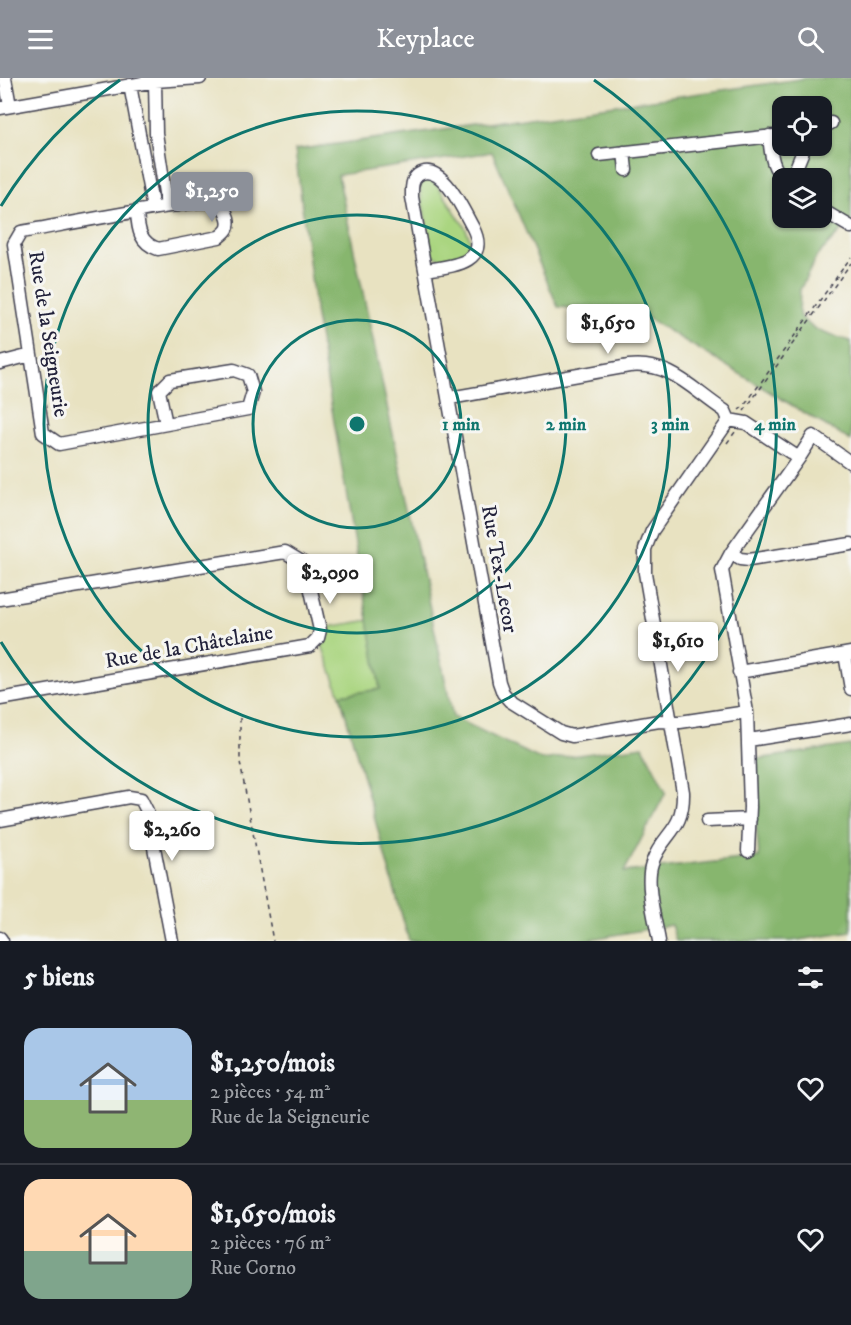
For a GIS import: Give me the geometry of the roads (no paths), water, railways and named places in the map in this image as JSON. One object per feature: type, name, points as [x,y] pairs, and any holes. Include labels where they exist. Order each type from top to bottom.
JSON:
[{"type":"street","points":[[5,78],[5,107],[155,81],[200,78]]},
{"type":"street","points":[[155,81],[156,133],[167,206]]},
{"type":"street","points":[[130,85],[153,209]]},
{"type":"street","points":[[769,136],[775,168]]},
{"type":"street","points":[[599,155],[772,136]]},
{"type":"street","points":[[624,152],[626,170]]},
{"type":"street","name":"Rue Tex-Lecor","points":[[426,270],[466,262],[475,254],[477,246],[473,228],[442,179],[433,172],[419,175],[413,180],[412,188],[426,270],[450,398],[499,682],[505,697],[561,733],[572,736],[659,721],[672,722],[747,712]]},
{"type":"street","name":"Rue de la Seigneurie","points":[[138,212],[138,231],[149,246],[158,249],[219,237],[227,231],[229,224],[226,210],[218,202],[208,201],[167,206],[21,232],[14,244],[43,433],[59,444],[248,409],[253,392],[248,375],[234,370],[170,380],[159,391],[166,424]]},
{"type":"street","points":[[832,216],[851,227]]},
{"type":"street","points":[[0,363],[31,356]]},
{"type":"street","points":[[450,398],[629,366],[651,366],[668,371],[799,458]]},
{"type":"street","points":[[659,941],[650,885],[650,870],[655,855],[678,824],[683,803],[672,722],[645,573],[645,549],[652,531],[735,417]]},
{"type":"street","points":[[748,851],[750,819],[747,712],[722,573],[724,563],[813,436],[851,463]]},
{"type":"street","points":[[731,553],[740,559],[749,560],[851,544]]},
{"type":"street","name":"Rue de la Châtelaine","points":[[0,599],[285,552],[305,564],[320,630],[318,638],[310,646],[0,699]]},
{"type":"street","points":[[739,672],[848,653],[851,689]]},
{"type":"street","points":[[749,740],[851,724]]},
{"type":"street","points":[[0,820],[129,797],[141,799],[147,811],[172,941]]},
{"type":"street","points":[[707,821],[750,819]]}]
